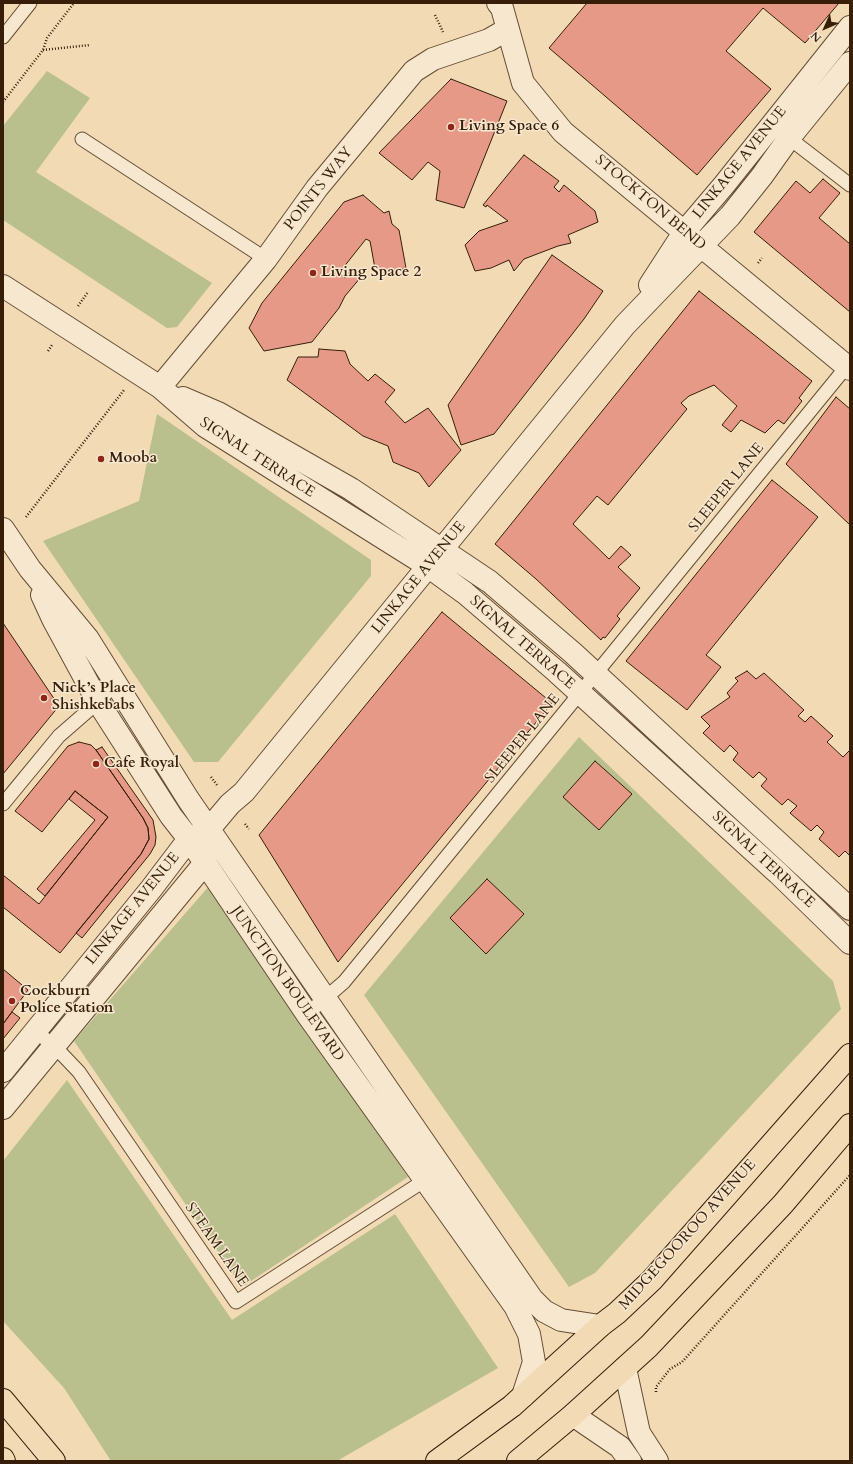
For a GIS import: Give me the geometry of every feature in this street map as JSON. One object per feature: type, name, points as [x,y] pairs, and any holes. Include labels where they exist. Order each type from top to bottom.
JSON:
[{"type":"main road","name":"MIDGEGOOROO AVENUE","points":[[437,1461],[523,1396],[652,1280],[850,1055]]},
{"type":"main road","points":[[518,1461],[573,1415],[649,1346],[782,1204],[850,1125]]},
{"type":"main road","points":[[3,1400],[54,1461]]},
{"type":"street","name":"STOCKTON BEND","points":[[498,3],[502,8],[523,83],[563,132],[685,231],[849,368]]},
{"type":"street","name":"LINKAGE AVENUE","points":[[625,325],[685,231],[724,185],[850,27]]},
{"type":"street","name":"POINTS WAY","points":[[160,387],[266,260],[317,188],[414,71],[433,59],[489,40],[508,29]]},
{"type":"street","name":"LINKAGE AVENUE","points":[[3,1071],[151,889],[189,839],[209,829],[230,804],[244,792],[625,325],[738,206],[788,138],[850,63]]},
{"type":"street","name":"SIGNAL TERRACE","points":[[3,286],[160,387],[205,426],[279,474],[428,566],[495,617],[778,873],[850,943]]},
{"type":"street","name":"SIGNAL TERRACE","points":[[160,387],[218,413],[351,489],[443,549],[507,595],[596,674],[850,909]]},
{"type":"street","name":"JUNCTION BOULEVARD","points":[[3,529],[30,569],[88,639],[188,799],[325,1000],[515,1306],[529,1334],[534,1362],[523,1396]]},
{"type":"street","name":"JUNCTION BOULEVARD","points":[[30,569],[53,620],[98,702],[171,816],[189,839],[307,1014],[532,1299],[548,1314],[561,1320],[600,1326]]},
{"type":"street","name":"LINKAGE AVENUE","points":[[3,1108],[205,863],[209,829]]},
{"type":"street","points":[[626,1368],[639,1433],[657,1461]]},
{"type":"street","points":[[573,1415],[620,1447],[630,1461]]},
{"type":"lane","points":[[3,37],[30,3]]},
{"type":"lane","points":[[788,138],[850,185]]},
{"type":"lane","points":[[82,139],[266,260]]},
{"type":"lane","name":"SLEEPER LANE","points":[[307,1014],[344,982],[849,368]]},
{"type":"lane","points":[[3,804],[59,736],[98,702],[116,683]]},
{"type":"lane","name":"STEAM LANE","points":[[36,1032],[53,1046],[78,1072],[236,1302],[434,1174]]},
{"type":"path","points":[[3,102],[43,50],[47,38],[74,3]]},
{"type":"path","points":[[435,15],[444,35]]},
{"type":"path","points":[[43,50],[90,45]]},
{"type":"path","points":[[76,309],[88,292]]},
{"type":"path","points":[[26,517],[125,389]]},
{"type":"path","points":[[211,777],[218,788]]},
{"type":"path","points":[[656,1394],[656,1386],[670,1369],[682,1362],[850,1175]]},
{"type":"green space","points":[[47,71],[90,98],[36,172],[212,283],[177,327],[167,328],[3,220],[3,126]]},
{"type":"green space","points":[[157,414],[371,560],[371,576],[218,762],[194,762],[43,541],[139,501]]},
{"type":"green space","points":[[579,737],[833,981],[841,1009],[595,1273],[569,1287],[364,995]]},
{"type":"green space","points":[[210,885],[408,1177],[242,1287],[74,1041]]},
{"type":"green space","points":[[67,1080],[232,1320],[395,1214],[498,1368],[337,1461],[111,1461],[64,1388],[3,1321],[3,1161]]},
{"type":"building","points":[[587,3],[839,3],[805,43],[763,8],[726,51],[771,89],[697,175],[549,48]]},
{"type":"building","name":"Living Space 6","points":[[451,79],[507,101],[464,208],[436,200],[440,171],[428,162],[412,180],[379,153]]},
{"type":"building","points":[[524,155],[559,181],[554,187],[559,192],[564,185],[595,211],[598,222],[568,235],[571,243],[558,246],[524,259],[514,271],[509,260],[491,268],[475,271],[465,245],[479,231],[508,221],[487,205],[486,207],[483,205]]},
{"type":"building","points":[[823,179],[840,193],[819,218],[850,244],[850,312],[754,232],[796,181],[810,193]]},
{"type":"building","name":"Living Space 2","points":[[363,195],[384,213],[389,211],[392,224],[399,230],[406,268],[376,274],[370,241],[366,239],[339,273],[345,278],[351,269],[361,277],[345,296],[339,308],[312,342],[264,351],[249,328],[262,303],[344,202]]},
{"type":"building","points":[[552,255],[603,291],[584,319],[494,434],[461,445],[448,405]]},
{"type":"building","points":[[699,291],[812,381],[799,398],[802,401],[784,424],[778,420],[765,433],[741,420],[731,432],[722,425],[737,406],[714,385],[689,396],[681,403],[687,409],[608,505],[597,496],[573,524],[609,559],[621,546],[631,555],[618,567],[640,588],[617,616],[620,619],[605,638],[603,637],[601,640],[536,579],[495,544]]},
{"type":"building","points":[[319,349],[345,351],[350,364],[368,381],[375,374],[395,390],[385,402],[405,423],[428,408],[461,450],[429,487],[419,473],[393,462],[388,446],[363,436],[287,380],[298,357],[318,357]]},
{"type":"building","points":[[836,397],[850,409],[850,525],[786,464]]},
{"type":"building","points":[[772,480],[818,517],[706,655],[721,667],[687,710],[626,661]]},
{"type":"building","points":[[442,612],[552,703],[338,962],[259,835]]},
{"type":"building","points":[[3,623],[59,706],[3,774]]},
{"type":"building","points":[[747,671],[756,679],[764,673],[804,710],[798,716],[805,722],[811,716],[833,736],[827,742],[843,757],[849,751],[850,752],[850,856],[845,851],[839,857],[819,839],[824,832],[817,825],[811,831],[790,813],[797,806],[788,799],[782,805],[761,786],[767,779],[759,772],[753,778],[733,760],[738,753],[730,745],[724,752],[703,733],[710,726],[701,717],[730,697],[727,693],[738,681],[735,678]]},
{"type":"building","points":[[79,742],[91,745],[96,750],[143,818],[148,828],[149,839],[141,854],[60,953],[3,907],[3,875],[39,904],[108,817],[75,791],[42,832],[15,811],[68,746]]},
{"type":"building","points":[[102,747],[153,820],[156,837],[155,845],[150,854],[82,938],[76,933],[141,854],[149,839],[148,828],[143,818],[96,750]]},
{"type":"building","points":[[595,761],[632,794],[599,830],[563,797]]},
{"type":"building","points":[[75,791],[108,817],[45,896],[37,889],[95,820],[69,799]]},
{"type":"building","points":[[487,879],[524,914],[486,954],[450,918]]},
{"type":"building","name":"Cockburn Police Station","points":[[3,969],[28,990],[3,1024]]},
{"type":"building","points":[[12,1012],[20,1018],[3,1039],[3,1024]]},
{"type":"place","name":"Living Space 6","points":[[451,127]]},
{"type":"place","name":"Living Space 2","points":[[313,273]]},
{"type":"place","name":"Mooba","points":[[101,459]]},
{"type":"place","name":"Nick’s Place Shishkebabs","points":[[44,698]]},
{"type":"place","name":"Cafe Royal","points":[[96,764]]},
{"type":"place","name":"Cockburn Police Station","points":[[12,1001]]}]
